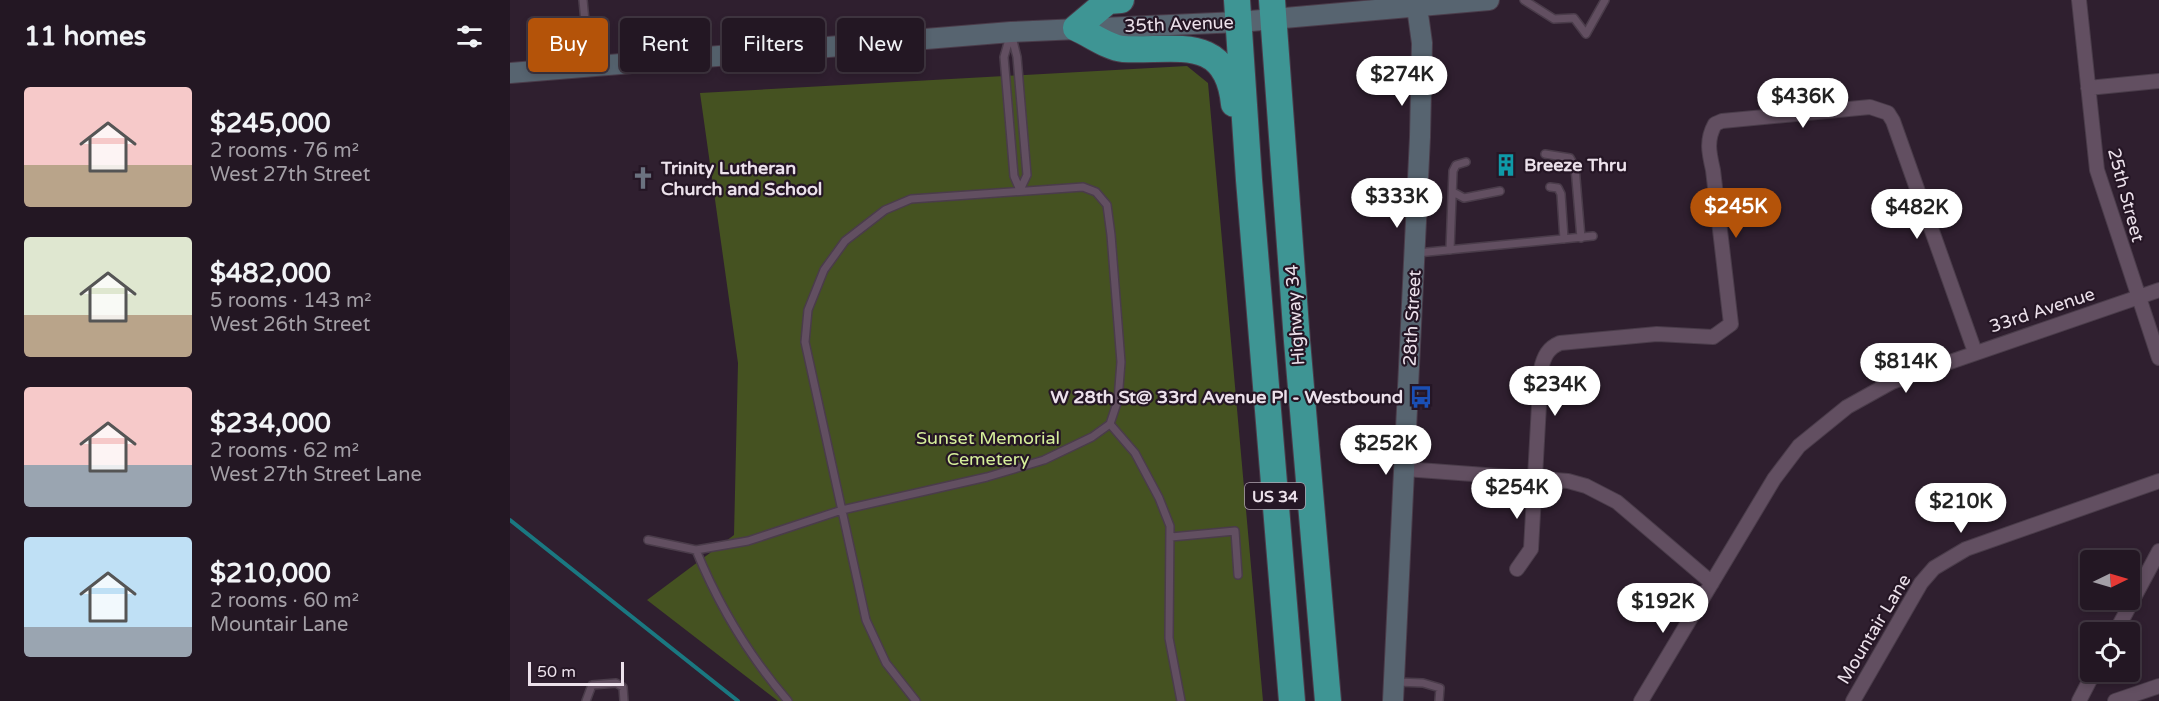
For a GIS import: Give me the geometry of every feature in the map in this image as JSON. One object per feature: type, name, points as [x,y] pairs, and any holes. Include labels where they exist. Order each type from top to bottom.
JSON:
[{"type":"highway","points":[[1121,0],[1108,1],[1076,28],[1120,49],[1185,47],[1213,57],[1232,86],[1239,157],[1249,180]]},
{"type":"highway","name":"Highway 34","points":[[1273,9],[1328,701]]},
{"type":"highway","name":"Highway 34","points":[[1238,11],[1249,180],[1292,701]]},
{"type":"main road","name":"35th Avenue","points":[[608,65],[1076,28],[1238,11],[1418,7],[1489,0]]},
{"type":"main road","name":"28th Street","points":[[1394,692],[1415,254],[1421,76],[1418,7]]},
{"type":"main road","name":"35th Avenue","points":[[510,73],[528,72]]},
{"type":"street","name":"25th Street","points":[[2079,0],[2097,170],[2159,358]]},
{"type":"street","points":[[2088,88],[2159,81]]},
{"type":"street","points":[[1517,569],[1531,549],[1542,369],[1544,358],[1552,346],[1560,343],[1657,334],[1713,337],[1727,330],[1732,318],[1709,150],[1711,132],[1715,124],[1734,120],[1870,107],[1888,113],[1893,121],[1976,352]]},
{"type":"street","name":"33rd Avenue","points":[[1641,701],[1774,479],[1799,446],[1847,407],[1892,382],[2159,290]]},
{"type":"street","points":[[1405,469],[1568,481],[1601,492],[1617,502],[1712,583]]},
{"type":"street","name":"Mountair Lane","points":[[1852,701],[1921,583],[1934,568],[1966,549],[2159,481]]},
{"type":"street","points":[[2121,622],[2159,551]]},
{"type":"street","points":[[2079,701],[2089,682]]},
{"type":"street","points":[[2115,701],[2159,686]]},
{"type":"lane","points":[[583,0],[585,18]]},
{"type":"lane","points":[[1524,0],[1554,19],[1574,18],[1586,34],[1605,0]]},
{"type":"lane","points":[[1011,32],[1017,57],[1027,175],[1020,189]]},
{"type":"lane","points":[[1011,32],[1004,57],[1014,176],[1020,189]]},
{"type":"lane","points":[[1545,154],[1570,158],[1575,167],[1581,238]]},
{"type":"lane","points":[[1450,250],[1453,171],[1456,165],[1466,162]]},
{"type":"lane","points":[[648,540],[696,550],[748,541],[842,510],[987,477],[1044,460],[1092,437],[1110,424],[1118,399],[1121,362],[1107,205],[1096,192],[1083,187],[1020,189],[912,199],[885,210],[845,241],[824,270],[808,310],[805,342],[842,510],[866,620],[886,663],[916,701]]},
{"type":"lane","points":[[1550,187],[1558,188],[1561,194],[1564,239]]},
{"type":"lane","points":[[1453,192],[1464,198],[1500,191]]},
{"type":"lane","points":[[1415,254],[1593,236]]},
{"type":"lane","points":[[1110,424],[1135,453],[1159,498],[1170,537],[1169,638],[1181,701]]},
{"type":"lane","points":[[1170,537],[1235,531],[1238,575]]},
{"type":"lane","points":[[696,550],[711,589],[770,680],[788,701]]},
{"type":"lane","points":[[586,701],[592,685],[616,683],[624,687],[624,701]]},
{"type":"lane","points":[[1394,692],[1423,683],[1440,688],[1439,701]]},
{"type":"green space","name":"Sunset Memorial Cemetery","points":[[1187,66],[1208,83],[1263,701],[778,701],[647,600],[734,535],[738,363],[700,93]]},
{"type":"waterway","points":[[510,520],[738,701]]},
{"type":"place","name":"Breeze Thru","points":[[1506,165]]},
{"type":"place","name":"Trinity Lutheran Church and School","points":[[643,178]]},
{"type":"place","name":"W 28th St@ 33rd Avenue Pl - Westbound","points":[[1421,397]]}]
